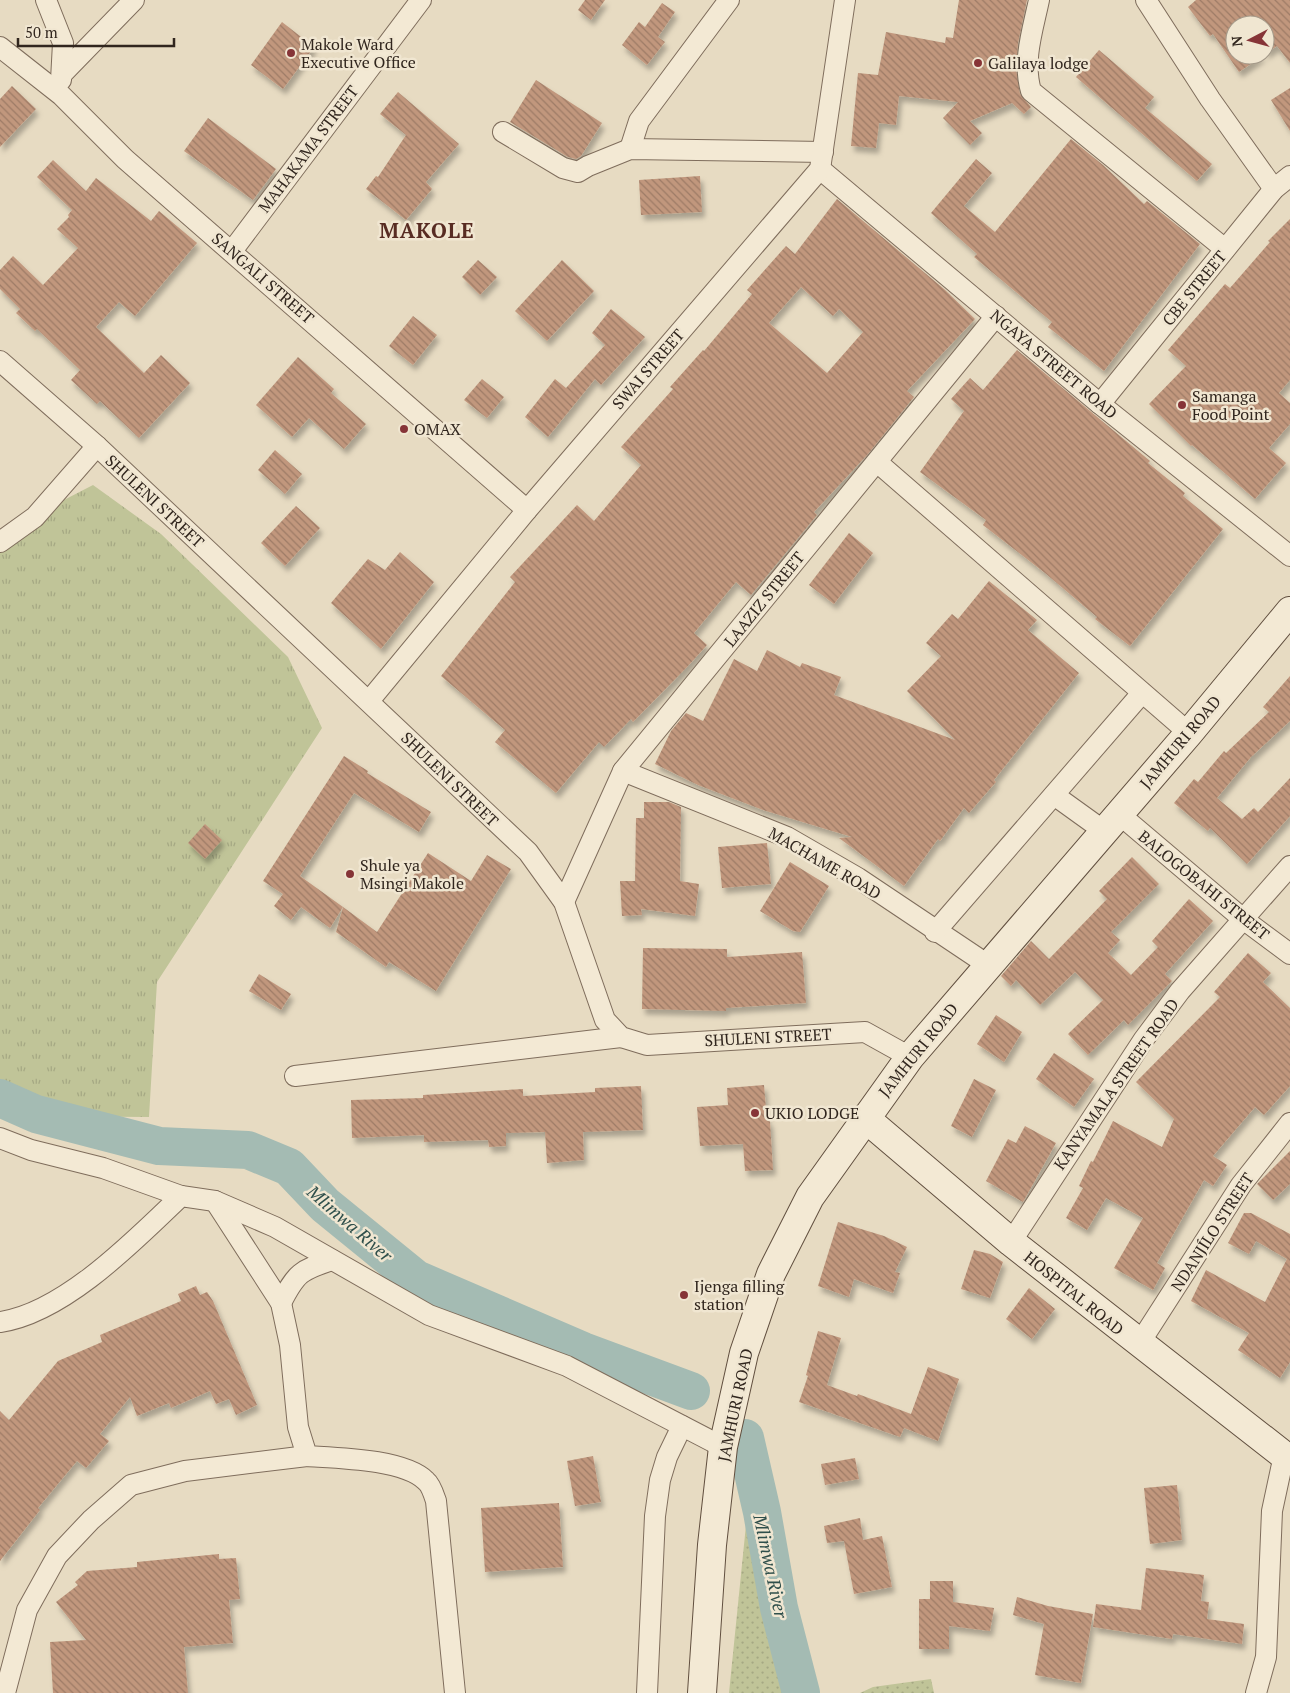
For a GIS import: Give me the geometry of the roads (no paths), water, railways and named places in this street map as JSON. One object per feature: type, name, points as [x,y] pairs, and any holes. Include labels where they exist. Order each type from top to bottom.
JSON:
[{"type":"main road","name":"JAMHURI ROAD","points":[[702,1693],[712,1545],[723,1447],[744,1353],[770,1274],[810,1197],[910,1057],[1189,733],[1290,611]]},
{"type":"main road","name":"HOSPITAL ROAD","points":[[865,1118],[1011,1242],[1139,1344],[1288,1457]]},
{"type":"street","points":[[46,0],[62,43],[61,95]]},
{"type":"street","points":[[62,74],[134,0]]},
{"type":"street","name":"MAHAKAMA STREET","points":[[232,250],[421,0]]},
{"type":"street","points":[[630,149],[639,121],[729,0]]},
{"type":"street","points":[[503,132],[570,172],[578,172],[630,149],[821,160],[844,0]]},
{"type":"street","points":[[1039,0],[1027,62],[1027,77],[1031,91],[1226,249]]},
{"type":"street","points":[[1146,0],[1210,99],[1274,189]]},
{"type":"street","name":"SANGALI STREET","points":[[0,47],[61,95],[125,159],[232,250],[527,510]]},
{"type":"street","name":"NGAYA STREET ROAD","points":[[821,160],[996,316],[1100,404],[1288,552]]},
{"type":"street","name":"SWAI STREET","points":[[369,701],[821,160]]},
{"type":"street","name":"CBE STREET","points":[[1100,404],[1274,189],[1290,176]]},
{"type":"street","name":"LAAZIZ STREET","points":[[564,902],[623,771],[996,316]]},
{"type":"street","name":"SHULENI STREET","points":[[0,361],[97,446],[528,852],[564,902],[605,1020],[621,1037],[647,1045],[865,1032],[910,1057]]},
{"type":"street","points":[[0,542],[35,517],[97,446]]},
{"type":"street","points":[[877,462],[1189,733]]},
{"type":"street","points":[[935,932],[1142,693]]},
{"type":"street","name":"MACHAME ROAD","points":[[623,771],[787,838],[858,878],[935,932],[988,965]]},
{"type":"street","name":"BALOGOBAHI STREET","points":[[1054,795],[1111,823],[1290,954]]},
{"type":"street","name":"KANYAMALA STREET ROAD","points":[[1011,1242],[1144,1039],[1180,992],[1290,866]]},
{"type":"street","points":[[294,1076],[621,1037]]},
{"type":"street","name":"NDANJÍLO STREET","points":[[1139,1344],[1241,1185],[1290,1123]]},
{"type":"street","points":[[0,1138],[31,1150],[103,1168],[181,1196],[215,1201],[275,1227],[429,1314],[567,1366],[723,1447]]},
{"type":"street","points":[[0,1322],[17,1320],[67,1294],[130,1245],[181,1196]]},
{"type":"street","points":[[215,1201],[281,1303],[290,1345],[298,1427],[307,1456]]},
{"type":"street","points":[[281,1303],[290,1284],[304,1269],[332,1260]]},
{"type":"street","points":[[647,1693],[657,1498],[667,1457],[682,1426]]},
{"type":"street","points":[[5,1693],[27,1610],[57,1556],[91,1520],[131,1485],[185,1471],[307,1456],[372,1460],[412,1473],[427,1481],[436,1502],[455,1693]]},
{"type":"street","points":[[1256,1693],[1266,1657],[1272,1511],[1288,1457]]},
{"type":"waterway","name":"Mlimwa River","points":[[0,1098],[36,1114],[159,1146],[248,1150],[289,1167],[325,1205],[416,1279],[583,1351],[691,1391]]},
{"type":"waterway","name":"Mlimwa River","points":[[745,1438],[762,1512],[779,1608],[801,1693]]},
{"type":"place","name":"Makole Ward Executive Office","points":[[291,53]]},
{"type":"place","name":"Galilaya lodge","points":[[978,63]]},
{"type":"place","name":"Samanga Food Point","points":[[1182,405]]},
{"type":"place","name":"OMAX","points":[[404,429]]},
{"type":"place","name":"Shule ya Msingi Makole","points":[[350,874]]},
{"type":"place","name":"UKIO LODGE","points":[[755,1113]]},
{"type":"place","name":"Ijenga filling station","points":[[684,1295]]},
{"type":"district","name":"MAKOLE","points":[[427,230]]}]
